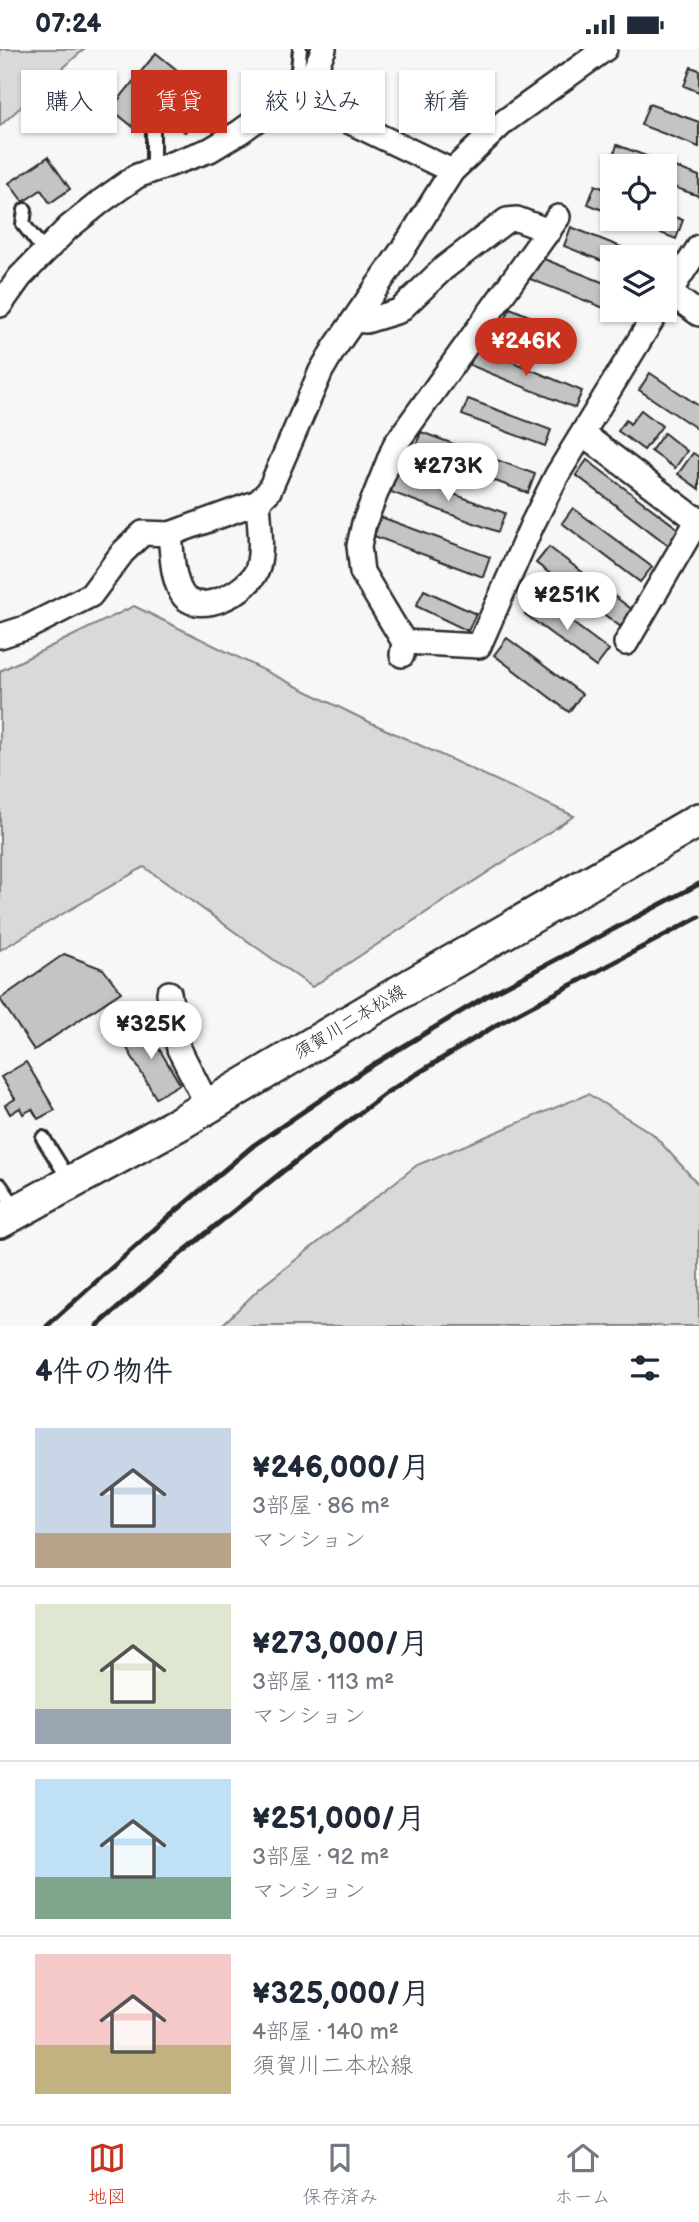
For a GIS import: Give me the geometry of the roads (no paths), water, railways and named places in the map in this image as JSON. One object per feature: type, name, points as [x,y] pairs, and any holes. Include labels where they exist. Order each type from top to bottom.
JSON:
[{"type":"main road","name":"須賀川二本松線","points":[[6,1206],[70,1182],[208,1106],[699,820]]},
{"type":"street","points":[[314,70],[324,49]]},
{"type":"street","points":[[0,636],[28,627],[90,595],[123,552],[143,533],[170,534],[258,502],[269,491],[321,371],[452,171],[505,121],[605,49]]},
{"type":"street","points":[[3,298],[68,228],[137,176],[210,150],[241,131]]},
{"type":"street","points":[[379,133],[452,171]]},
{"type":"street","points":[[354,320],[366,321],[399,311],[444,268],[507,220],[553,224],[395,445],[364,523],[359,546],[362,572],[403,649],[480,646],[532,525],[557,475],[651,322]]},
{"type":"street","points":[[677,280],[699,247]]},
{"type":"street","points":[[677,305],[699,314]]},
{"type":"street","points":[[583,434],[698,519],[625,643]]},
{"type":"street","points":[[170,534],[175,573],[181,594],[193,603],[210,603],[232,596],[251,581],[258,568],[258,502]]},
{"type":"street","points":[[169,993],[178,1049],[208,1106]]},
{"type":"lane","points":[[298,70],[300,49]]},
{"type":"lane","points":[[153,133],[153,170]]},
{"type":"lane","points":[[25,210],[23,224],[45,252]]},
{"type":"lane","points":[[43,1138],[70,1182]]},
{"type":"railway","points":[[47,1326],[157,1227],[254,1145],[366,1069],[485,997],[699,884]]},
{"type":"railway","points":[[97,1326],[282,1172],[386,1093],[498,1024],[699,917]]}]
